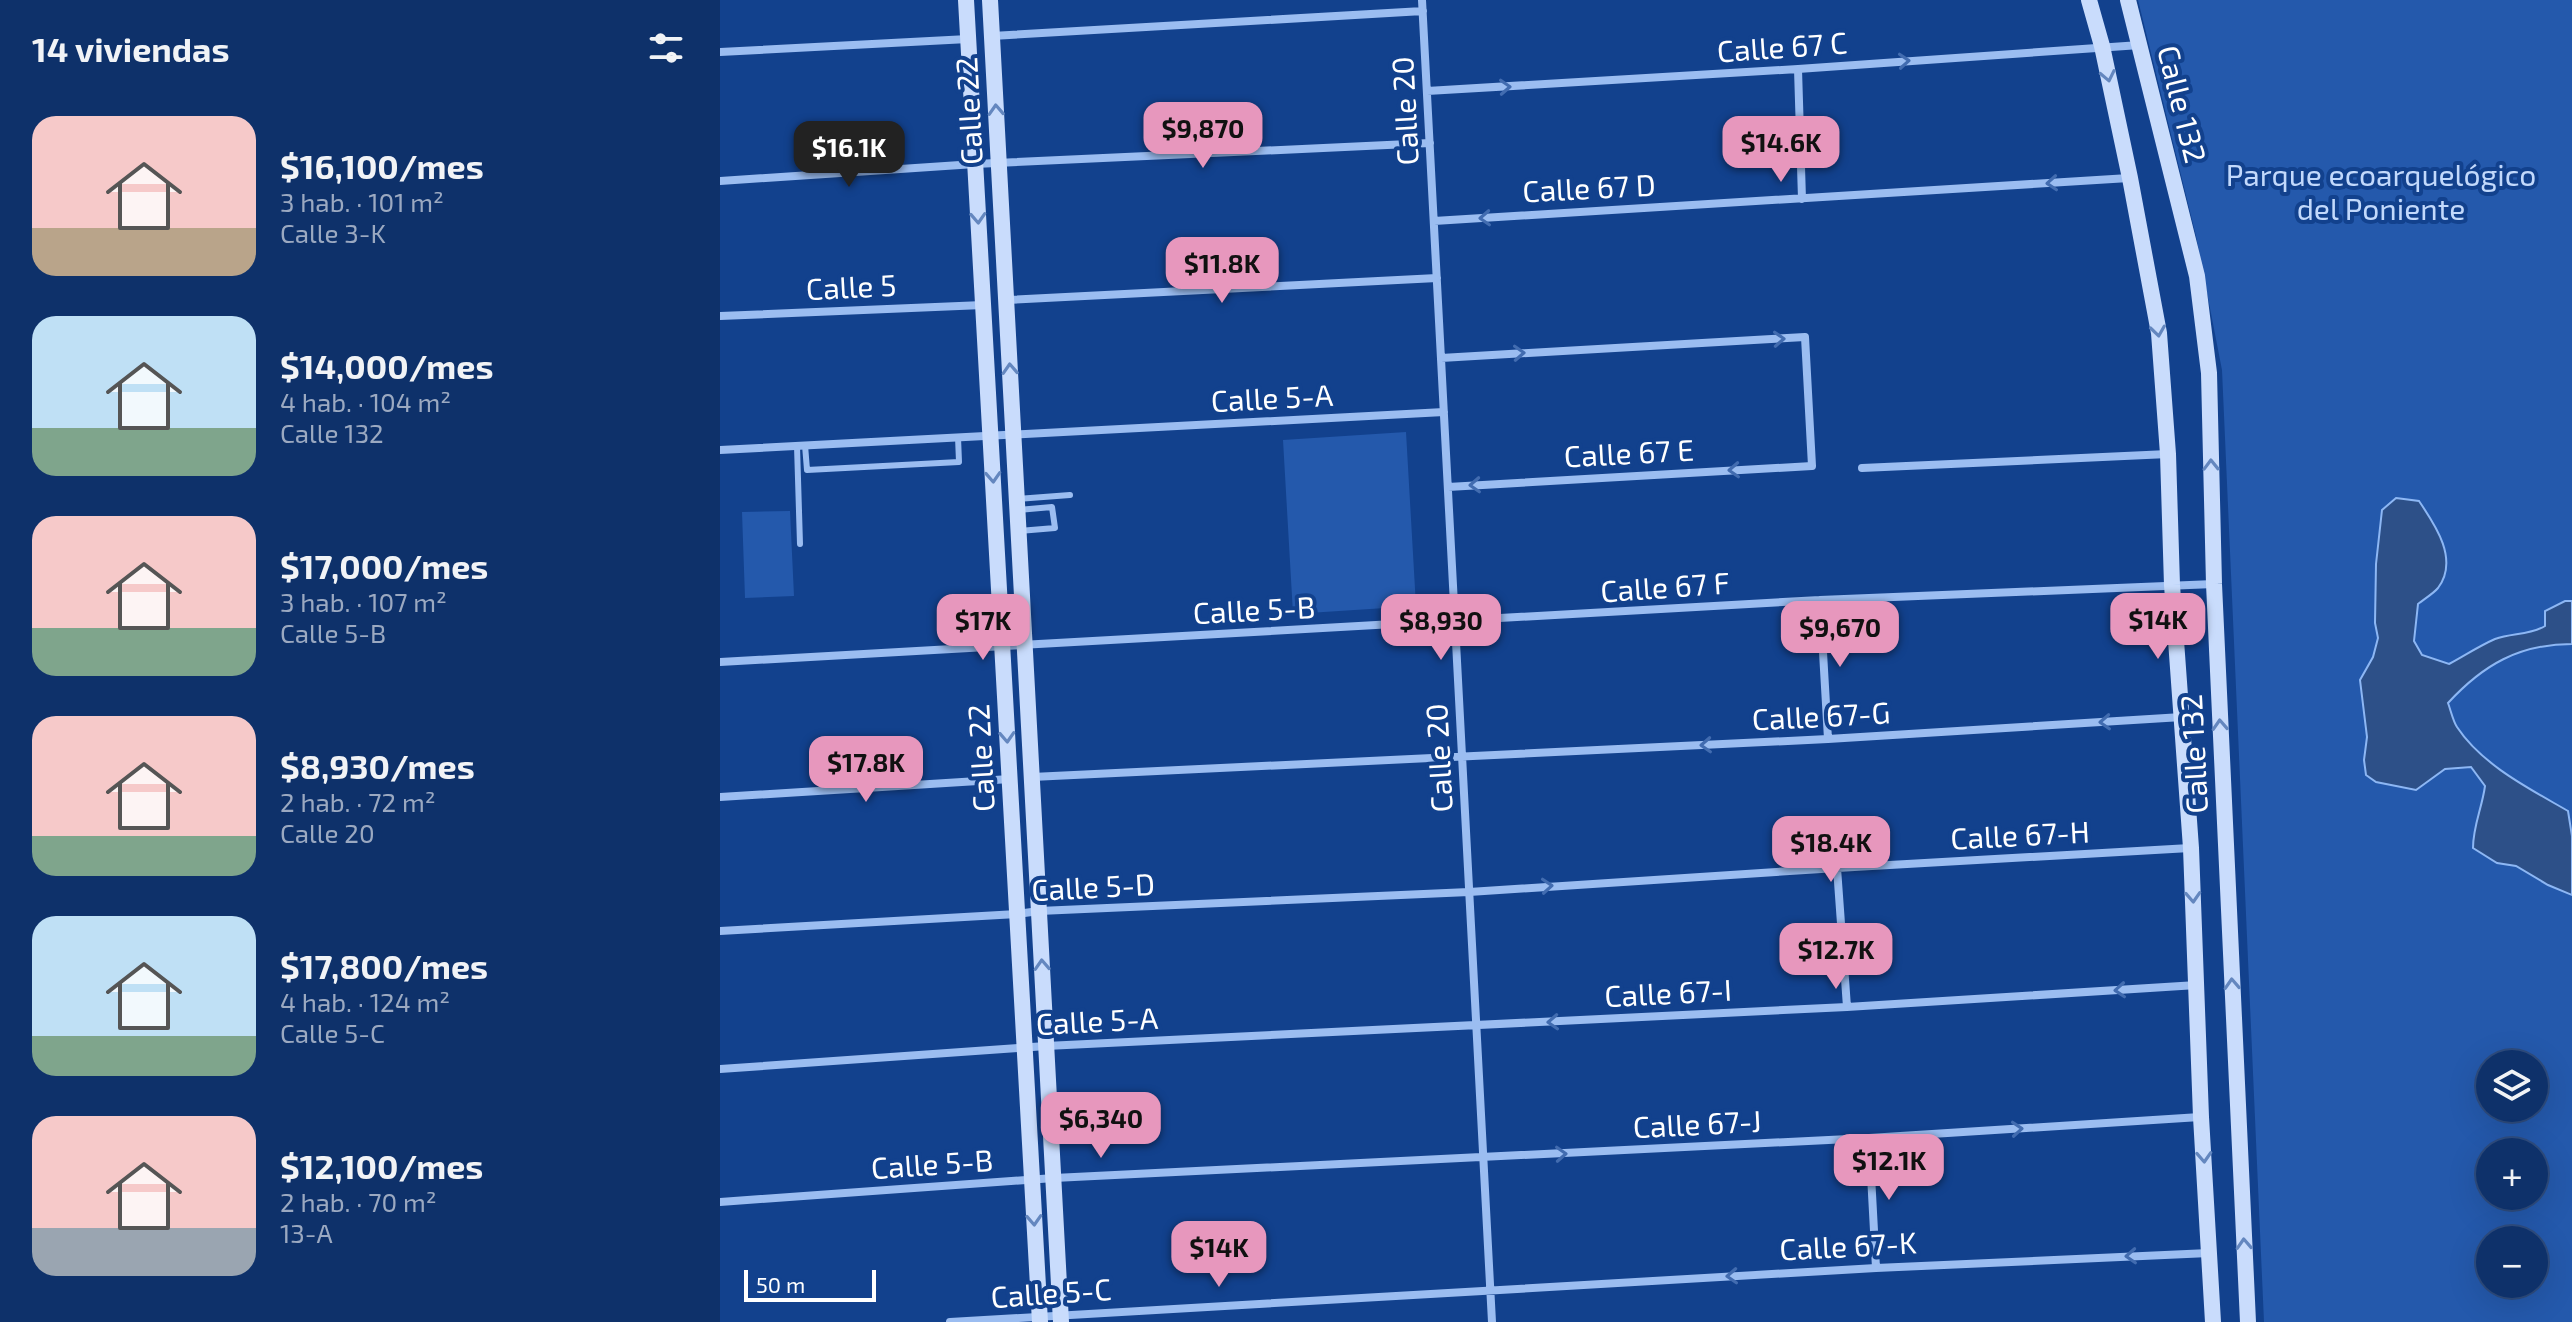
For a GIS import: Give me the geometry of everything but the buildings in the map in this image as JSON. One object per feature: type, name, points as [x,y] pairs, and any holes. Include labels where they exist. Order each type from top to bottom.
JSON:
[{"type":"street","name":"Calle 22","points":[[966,0],[1040,1319]]},
{"type":"street","name":"Calle 22","points":[[990,0],[1061,1318]]},
{"type":"street","name":"Calle 20","points":[[1422,0],[1492,1322]]},
{"type":"street","name":"Calle 132","points":[[2089,0],[2130,178],[2159,333],[2168,454],[2172,585],[2191,848],[2201,1117],[2213,1322]]},
{"type":"street","name":"Calle 132","points":[[2128,0],[2197,276],[2209,373],[2214,584],[2248,1322]]},
{"type":"street","points":[[992,36],[1423,11]]},
{"type":"street","points":[[720,52],[968,39]]},
{"type":"street","name":"Calle 67 C","points":[[1427,91],[2140,45]]},
{"type":"street","points":[[1798,69],[1802,199]]},
{"type":"street","points":[[720,181],[975,164],[1430,143]]},
{"type":"street","name":"Calle 67 D","points":[[1434,221],[2130,178]]},
{"type":"street","points":[[1006,300],[1437,278]]},
{"type":"street","name":"Calle 5","points":[[720,316],[983,305]]},
{"type":"street","name":"Calle 67 E","points":[[1441,358],[1805,337],[1812,466],[1448,487]]},
{"type":"street","name":"Calle 5-A","points":[[720,450],[1444,412]]},
{"type":"street","points":[[1862,468],[2168,454]]},
{"type":"street","name":"Calle 67 F","points":[[1455,623],[1820,600],[2214,584]]},
{"type":"street","points":[[1820,600],[1828,739]]},
{"type":"street","name":"Calle 5-B","points":[[720,662],[1455,623]]},
{"type":"street","name":"Calle 67-G","points":[[1462,757],[2183,717]]},
{"type":"street","points":[[1032,777],[1462,757]]},
{"type":"street","points":[[720,797],[1010,779]]},
{"type":"street","name":"Calle 67-H","points":[[1469,892],[2191,848]]},
{"type":"street","points":[[1837,868],[1847,1007]]},
{"type":"street","name":"Calle 5-D","points":[[720,931],[1039,911],[1469,892]]},
{"type":"street","name":"Calle 67-I","points":[[1476,1025],[1847,1007],[2197,985]]},
{"type":"street","name":"Calle 5-A","points":[[720,1069],[1046,1046],[1476,1025]]},
{"type":"street","name":"Calle 67-J","points":[[1483,1158],[2201,1117]]},
{"type":"street","points":[[1869,1138],[1876,1268]]},
{"type":"street","name":"Calle 5-B","points":[[720,1202],[1054,1178],[1483,1158]]},
{"type":"street","name":"Calle 67-K","points":[[1490,1289],[2209,1253]]},
{"type":"street","name":"Calle 5-C","points":[[950,1322],[1061,1318],[1490,1289]]},
{"type":"lane","points":[[801,446],[807,470],[959,462],[958,437]]},
{"type":"lane","points":[[800,544],[801,446]]},
{"type":"lane","points":[[1017,504],[1070,495]]},
{"type":"lane","points":[[1017,504],[1052,507],[1055,528],[1019,531]]},
{"type":"green space","name":"Parque ecoarquelógico del Poniente","points":[[2138,0],[2572,0],[2572,1322],[2264,1322],[2222,370],[2196,236]]},
{"type":"green space","points":[[1406,432],[1416,606],[1293,614],[1283,440]]},
{"type":"green space","points":[[790,511],[794,596],[745,598],[742,512]]},
{"type":"shaded area","points":[[2396,498],[2419,501],[2438,532],[2446,555],[2444,577],[2438,588],[2418,604],[2414,641],[2422,655],[2449,664],[2495,639],[2545,626],[2545,611],[2565,601],[2572,601],[2572,644],[2535,648],[2503,659],[2475,678],[2448,703],[2457,727],[2480,753],[2523,785],[2568,811],[2572,836],[2572,895],[2516,866],[2497,863],[2473,848],[2485,786],[2471,767],[2445,769],[2416,790],[2376,782],[2366,775],[2367,737],[2360,680],[2373,657],[2378,638],[2375,623],[2376,564],[2382,510]]}]
